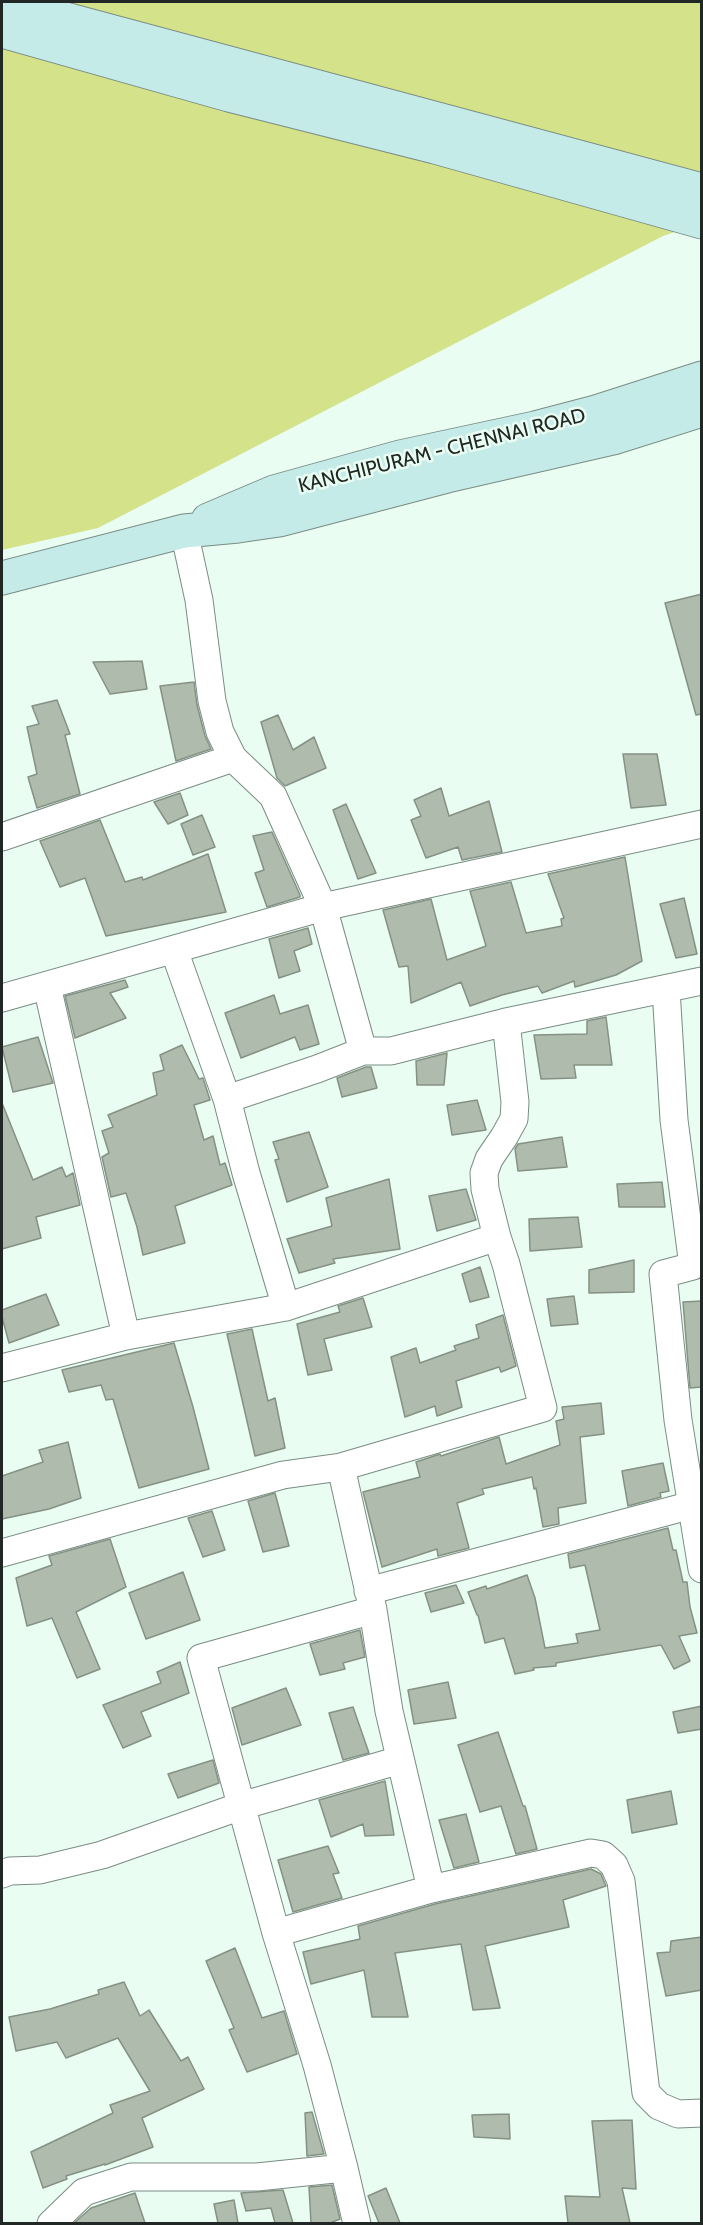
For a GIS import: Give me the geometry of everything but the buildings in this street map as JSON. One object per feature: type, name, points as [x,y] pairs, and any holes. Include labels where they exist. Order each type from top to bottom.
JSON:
[{"type":"main road","points":[[2,2],[702,190]]},
{"type":"main road","points":[[2,31],[240,98],[435,147],[702,222]]},
{"type":"main road","name":"KANCHIPURAM - CHENNAI ROAD","points":[[184,531],[229,509],[274,492],[400,457],[536,428],[596,412],[702,378]]},
{"type":"main road","name":"KANCHIPURAM - CHENNAI ROAD","points":[[2,578],[184,531],[279,520],[447,476],[613,438],[702,410]]},
{"type":"street","points":[[184,531],[198,600],[212,701],[220,732],[233,758],[273,796],[324,907],[363,1051]]},
{"type":"street","points":[[2,837],[233,758]]},
{"type":"street","points":[[2,998],[324,907],[702,824]]},
{"type":"street","points":[[174,950],[227,1099],[286,1307]]},
{"type":"street","points":[[227,1099],[363,1051],[391,1051],[506,1022],[702,981]]},
{"type":"street","points":[[47,986],[126,1336]]},
{"type":"street","points":[[666,989],[674,1120],[693,1266],[663,1274],[678,1420],[702,1569]]},
{"type":"street","points":[[2,1553],[283,1475],[341,1467],[543,1408],[485,1189],[484,1173],[489,1159],[514,1119],[515,1102],[506,1022]]},
{"type":"street","points":[[2,1368],[126,1336],[286,1307],[497,1237]]},
{"type":"street","points":[[341,1467],[370,1600],[389,1711],[431,1889]]},
{"type":"street","points":[[357,2223],[317,2065],[276,1934],[201,1658],[370,1600],[692,1505]]},
{"type":"street","points":[[2,1874],[10,1871],[40,1870],[102,1855],[241,1806],[400,1760]]},
{"type":"street","points":[[276,1934],[431,1889],[591,1853],[603,1855],[614,1865],[621,1881],[646,2093],[659,2106],[678,2114],[702,2113]]},
{"type":"street","points":[[51,2223],[84,2192],[130,2177],[257,2177],[344,2168]]},
{"type":"green space","points":[[2,2],[701,2],[701,223],[663,236],[98,528],[2,550]]}]
